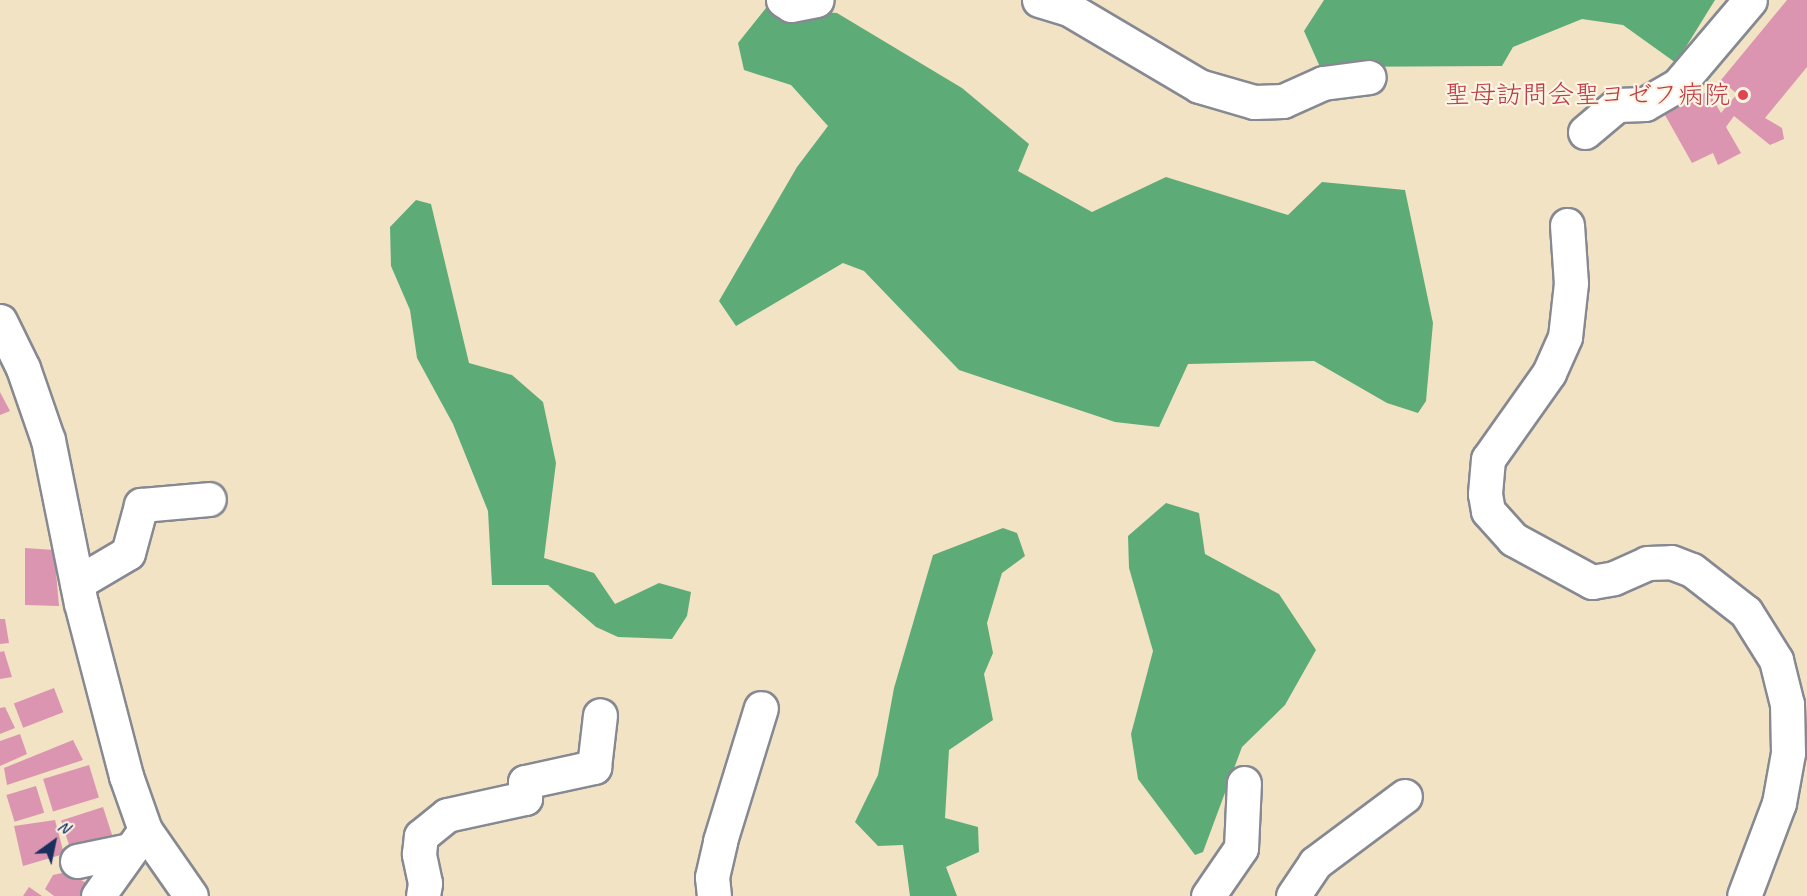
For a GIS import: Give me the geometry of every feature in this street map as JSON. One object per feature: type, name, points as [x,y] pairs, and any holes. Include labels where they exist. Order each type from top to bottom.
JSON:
[{"type":"street","points":[[783,0],[791,5],[817,0]]},
{"type":"street","points":[[1039,0],[1069,9],[1199,86],[1254,102],[1283,100],[1323,83],[1369,77]]},
{"type":"street","points":[[1585,132],[1617,105],[1644,104],[1678,86],[1750,0]]},
{"type":"street","points":[[1567,225],[1571,283],[1565,337],[1549,373],[1488,459],[1485,494],[1488,511],[1513,539],[1592,582],[1614,578],[1647,563],[1671,562],[1692,570],[1746,612],[1776,660],[1787,704],[1788,753],[1779,802],[1744,896]]},
{"type":"street","points":[[0,321],[23,368],[48,440],[77,583],[137,840],[191,896]]},
{"type":"street","points":[[77,583],[128,553],[141,506],[209,499]]},
{"type":"street","points":[[714,896],[712,877],[720,842],[761,708]]},
{"type":"street","points":[[423,896],[421,836],[447,815],[525,798],[525,782],[594,767],[600,715]]},
{"type":"street","points":[[1209,896],[1241,848],[1244,783]]},
{"type":"street","points":[[1293,896],[1315,863],[1405,796]]},
{"type":"street","points":[[77,861],[137,840]]},
{"type":"street","points":[[98,896],[137,840]]},
{"type":"green space","points":[[1324,0],[1715,0],[1676,63],[1623,25],[1582,19],[1513,47],[1502,66],[1320,67],[1304,31]]},
{"type":"green space","points":[[766,8],[837,13],[962,88],[1029,144],[1018,171],[1092,212],[1166,177],[1288,215],[1322,182],[1405,190],[1433,323],[1426,401],[1418,413],[1387,403],[1314,361],[1188,364],[1159,427],[1115,422],[959,370],[864,271],[843,263],[736,326],[719,301],[797,167],[828,126],[791,85],[744,70],[738,43]]},
{"type":"green space","points":[[416,200],[431,204],[469,363],[512,375],[543,402],[556,463],[544,558],[594,573],[615,604],[659,583],[691,592],[687,616],[672,639],[618,637],[596,627],[548,585],[492,585],[488,511],[453,424],[417,358],[410,310],[391,266],[390,227]]},
{"type":"green space","points":[[1166,503],[1199,513],[1205,554],[1279,594],[1316,650],[1285,705],[1242,747],[1203,852],[1195,855],[1138,779],[1131,734],[1153,651],[1129,568],[1128,536]]},
{"type":"green space","points":[[1003,528],[1017,533],[1025,556],[1002,573],[987,623],[993,653],[984,674],[993,720],[949,750],[945,818],[978,827],[979,852],[946,867],[957,896],[910,896],[903,845],[878,846],[855,822],[878,775],[894,688],[933,555]]},
{"type":"building","points":[[1787,0],[1807,0],[1807,67],[1765,118],[1782,128],[1784,139],[1770,145],[1734,116],[1726,127],[1741,153],[1718,165],[1713,153],[1692,163],[1665,115],[1708,91],[1721,113],[1737,94],[1721,80]]},
{"type":"building","points":[[0,392],[10,411],[0,415]]},
{"type":"building","points":[[25,548],[54,550],[59,606],[25,605]]},
{"type":"building","points":[[0,619],[5,619],[9,643],[0,644]]},
{"type":"building","points":[[4,651],[12,677],[0,679],[0,652]]},
{"type":"building","points":[[54,688],[63,712],[23,728],[14,703]]},
{"type":"building","points":[[5,707],[15,728],[0,734],[0,708]]},
{"type":"building","points":[[20,734],[27,754],[0,766],[0,741]]},
{"type":"building","points":[[73,740],[83,760],[7,785],[4,768]]},
{"type":"building","points":[[89,765],[99,798],[53,812],[43,779]]},
{"type":"building","points":[[36,786],[44,813],[15,822],[6,795]]},
{"type":"building","points":[[103,807],[115,843],[73,857],[61,821]]},
{"type":"building","points":[[55,820],[64,854],[23,866],[14,826]]},
{"type":"building","points":[[67,872],[95,888],[90,896],[54,896],[45,889],[53,875]]},
{"type":"building","points":[[29,887],[42,896],[23,896]]},
{"type":"place","name":"聖母訪問会聖ヨゼフ病院","points":[[1743,95]]}]
